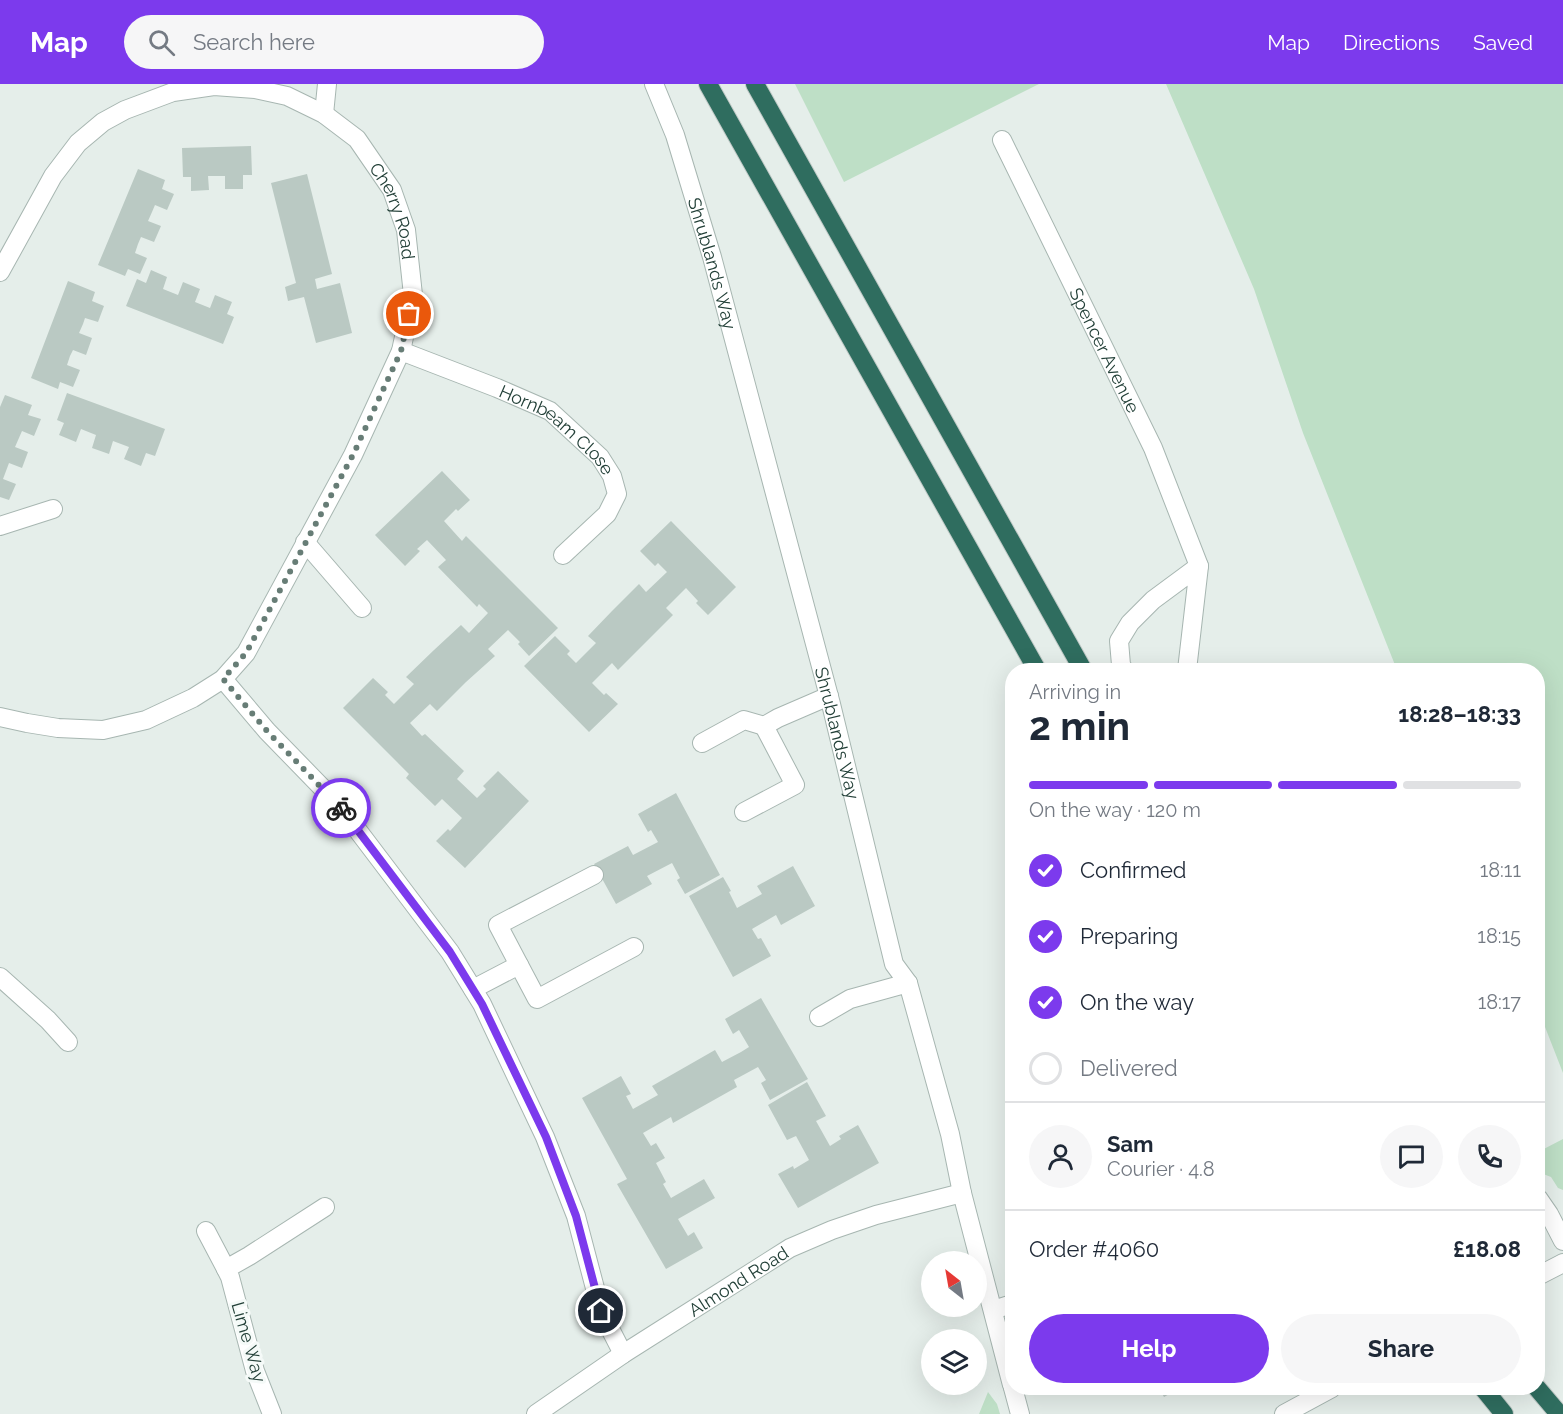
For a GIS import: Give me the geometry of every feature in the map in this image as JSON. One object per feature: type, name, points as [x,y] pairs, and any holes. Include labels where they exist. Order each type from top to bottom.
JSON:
[{"type":"highway","points":[[708,84],[1033,663]]},
{"type":"highway","points":[[755,84],[1079,663]]},
{"type":"highway","points":[[1489,1395],[1504,1414]]},
{"type":"highway","points":[[1543,1395],[1559,1414]]},
{"type":"street","points":[[324,114],[327,84]]},
{"type":"street","name":"Shrublands Way","points":[[654,84],[675,135],[712,257],[829,696],[894,964],[908,983],[950,1134],[962,1193],[1005,1356]]},
{"type":"street","name":"Cherry Road","points":[[0,272],[53,176],[78,143],[103,122],[125,110],[173,92],[214,86],[255,89],[287,96],[324,114],[357,139],[392,190],[406,230],[413,295],[401,351],[353,455],[246,653],[223,679],[193,698],[146,720],[103,730],[58,728],[0,717]]},
{"type":"street","name":"Spencer Avenue","points":[[1002,140],[1153,448],[1199,566],[1188,663]]},
{"type":"street","name":"Hornbeam Close","points":[[401,351],[550,411],[600,457],[612,476],[617,494],[607,514],[563,555]]},
{"type":"street","points":[[0,526],[53,509]]},
{"type":"street","points":[[305,542],[362,608]]},
{"type":"street","points":[[1120,663],[1119,641],[1130,622],[1153,600],[1199,566]]},
{"type":"street","points":[[223,679],[267,731],[338,803],[450,952],[482,1004],[546,1137],[576,1216],[601,1311],[623,1353]]},
{"type":"street","points":[[764,726],[829,696]]},
{"type":"street","points":[[702,743],[744,720],[764,726],[795,785],[744,812]]},
{"type":"street","points":[[594,875],[498,925],[537,999],[634,947]]},
{"type":"street","points":[[473,989],[519,965]]},
{"type":"street","points":[[0,977],[48,1020],[68,1042]]},
{"type":"street","points":[[819,1017],[850,999],[908,983]]},
{"type":"street","name":"Almond Road","points":[[536,1414],[623,1353],[790,1248],[876,1215],[962,1193]]},
{"type":"street","points":[[226,1269],[325,1207]]},
{"type":"street","points":[[1545,1207],[1563,1241]]},
{"type":"street","name":"Lime Way","points":[[206,1231],[230,1277],[255,1371],[272,1414]]},
{"type":"street","points":[[993,1310],[1005,1306]]},
{"type":"street","name":"Shrublands Way","points":[[1015,1395],[1020,1414]]},
{"type":"street","points":[[1284,1414],[1319,1395]]},
{"type":"green space","points":[[795,84],[1039,84],[844,182]]},
{"type":"green space","points":[[1166,84],[1563,84],[1563,1073],[1545,1027],[1545,663],[1394,663],[1303,433],[1254,289]]},
{"type":"green space","points":[[1563,1139],[1563,1190],[1558,1188],[1551,1177],[1545,1175],[1545,1148]]},
{"type":"green space","points":[[988,1392],[997,1404],[1000,1414],[979,1414]]},
{"type":"building","points":[[251,146],[252,175],[243,175],[243,189],[225,189],[225,176],[208,176],[209,190],[191,191],[191,177],[183,177],[182,148]]},
{"type":"building","points":[[138,169],[165,180],[162,189],[174,194],[167,210],[155,205],[148,221],[161,226],[154,242],[141,237],[138,244],[135,253],[147,258],[140,274],[128,269],[125,276],[98,265]]},
{"type":"building","points":[[307,174],[332,274],[315,279],[317,289],[340,283],[352,333],[316,343],[304,297],[288,301],[285,287],[296,283],[271,183]]},
{"type":"building","points":[[151,270],[167,277],[163,289],[178,295],[183,282],[200,289],[195,302],[210,308],[215,295],[232,302],[227,314],[234,317],[223,344],[126,306],[137,279],[146,283]]},
{"type":"building","points":[[68,281],[95,292],[92,301],[104,306],[98,322],[85,318],[79,333],[92,338],[86,355],[73,350],[70,356],[67,365],[80,370],[73,387],[60,382],[58,389],[31,378]]},
{"type":"building","points":[[67,393],[165,429],[155,456],[146,453],[141,466],[124,459],[129,447],[113,441],[109,454],[92,448],[96,435],[81,429],[76,442],[59,435],[64,423],[57,420]]},
{"type":"building","points":[[5,395],[32,405],[28,415],[41,419],[34,436],[22,431],[15,447],[28,452],[22,468],[9,463],[3,479],[16,484],[9,500],[0,497],[0,407]]},
{"type":"building","points":[[442,471],[470,500],[444,521],[462,541],[466,536],[558,628],[529,656],[508,630],[488,649],[495,656],[437,711],[430,704],[410,723],[464,771],[457,779],[477,798],[486,789],[483,786],[498,771],[529,801],[465,868],[436,841],[462,818],[442,799],[435,806],[406,778],[409,774],[343,708],[373,678],[388,692],[385,695],[394,704],[414,684],[406,677],[461,625],[469,633],[488,613],[479,604],[477,607],[438,567],[446,560],[427,540],[417,549],[420,551],[405,566],[375,535]]},
{"type":"building","points":[[671,521],[736,587],[708,615],[686,588],[666,608],[673,615],[618,670],[612,663],[592,683],[618,704],[589,732],[524,666],[555,636],[570,651],[567,654],[576,663],[596,643],[588,636],[639,584],[646,592],[667,572],[658,563],[655,566],[640,551]]},
{"type":"building","points":[[676,793],[720,875],[685,894],[677,880],[680,878],[672,863],[647,876],[652,884],[616,904],[594,864],[628,846],[633,855],[658,842],[651,830],[648,832],[638,814]]},
{"type":"building","points":[[793,866],[815,906],[781,925],[776,915],[752,929],[758,939],[761,938],[771,956],[733,977],[689,896],[723,877],[737,908],[762,894],[757,886]]},
{"type":"building","points":[[761,998],[808,1079],[770,1100],[761,1083],[766,1080],[758,1067],[734,1080],[737,1087],[673,1123],[671,1117],[643,1133],[651,1146],[656,1143],[665,1158],[656,1163],[666,1182],[663,1184],[671,1198],[704,1179],[715,1198],[678,1219],[688,1236],[694,1232],[703,1248],[666,1269],[617,1184],[627,1179],[582,1098],[621,1076],[631,1094],[626,1096],[633,1109],[658,1095],[652,1086],[715,1050],[722,1062],[741,1052],[749,1047],[739,1030],[733,1034],[725,1019]]},
{"type":"building","points":[[807,1082],[826,1116],[816,1121],[830,1146],[841,1139],[839,1136],[858,1125],[879,1163],[798,1208],[778,1174],[793,1166],[794,1169],[809,1160],[796,1136],[787,1140],[768,1105]]},
{"type":"way so far","points":[[341,808],[267,731],[223,679],[246,653],[353,455],[401,351],[409,314]]},
{"type":"route","points":[[341,808],[450,952],[482,1004],[546,1137],[576,1216],[601,1311]]}]
